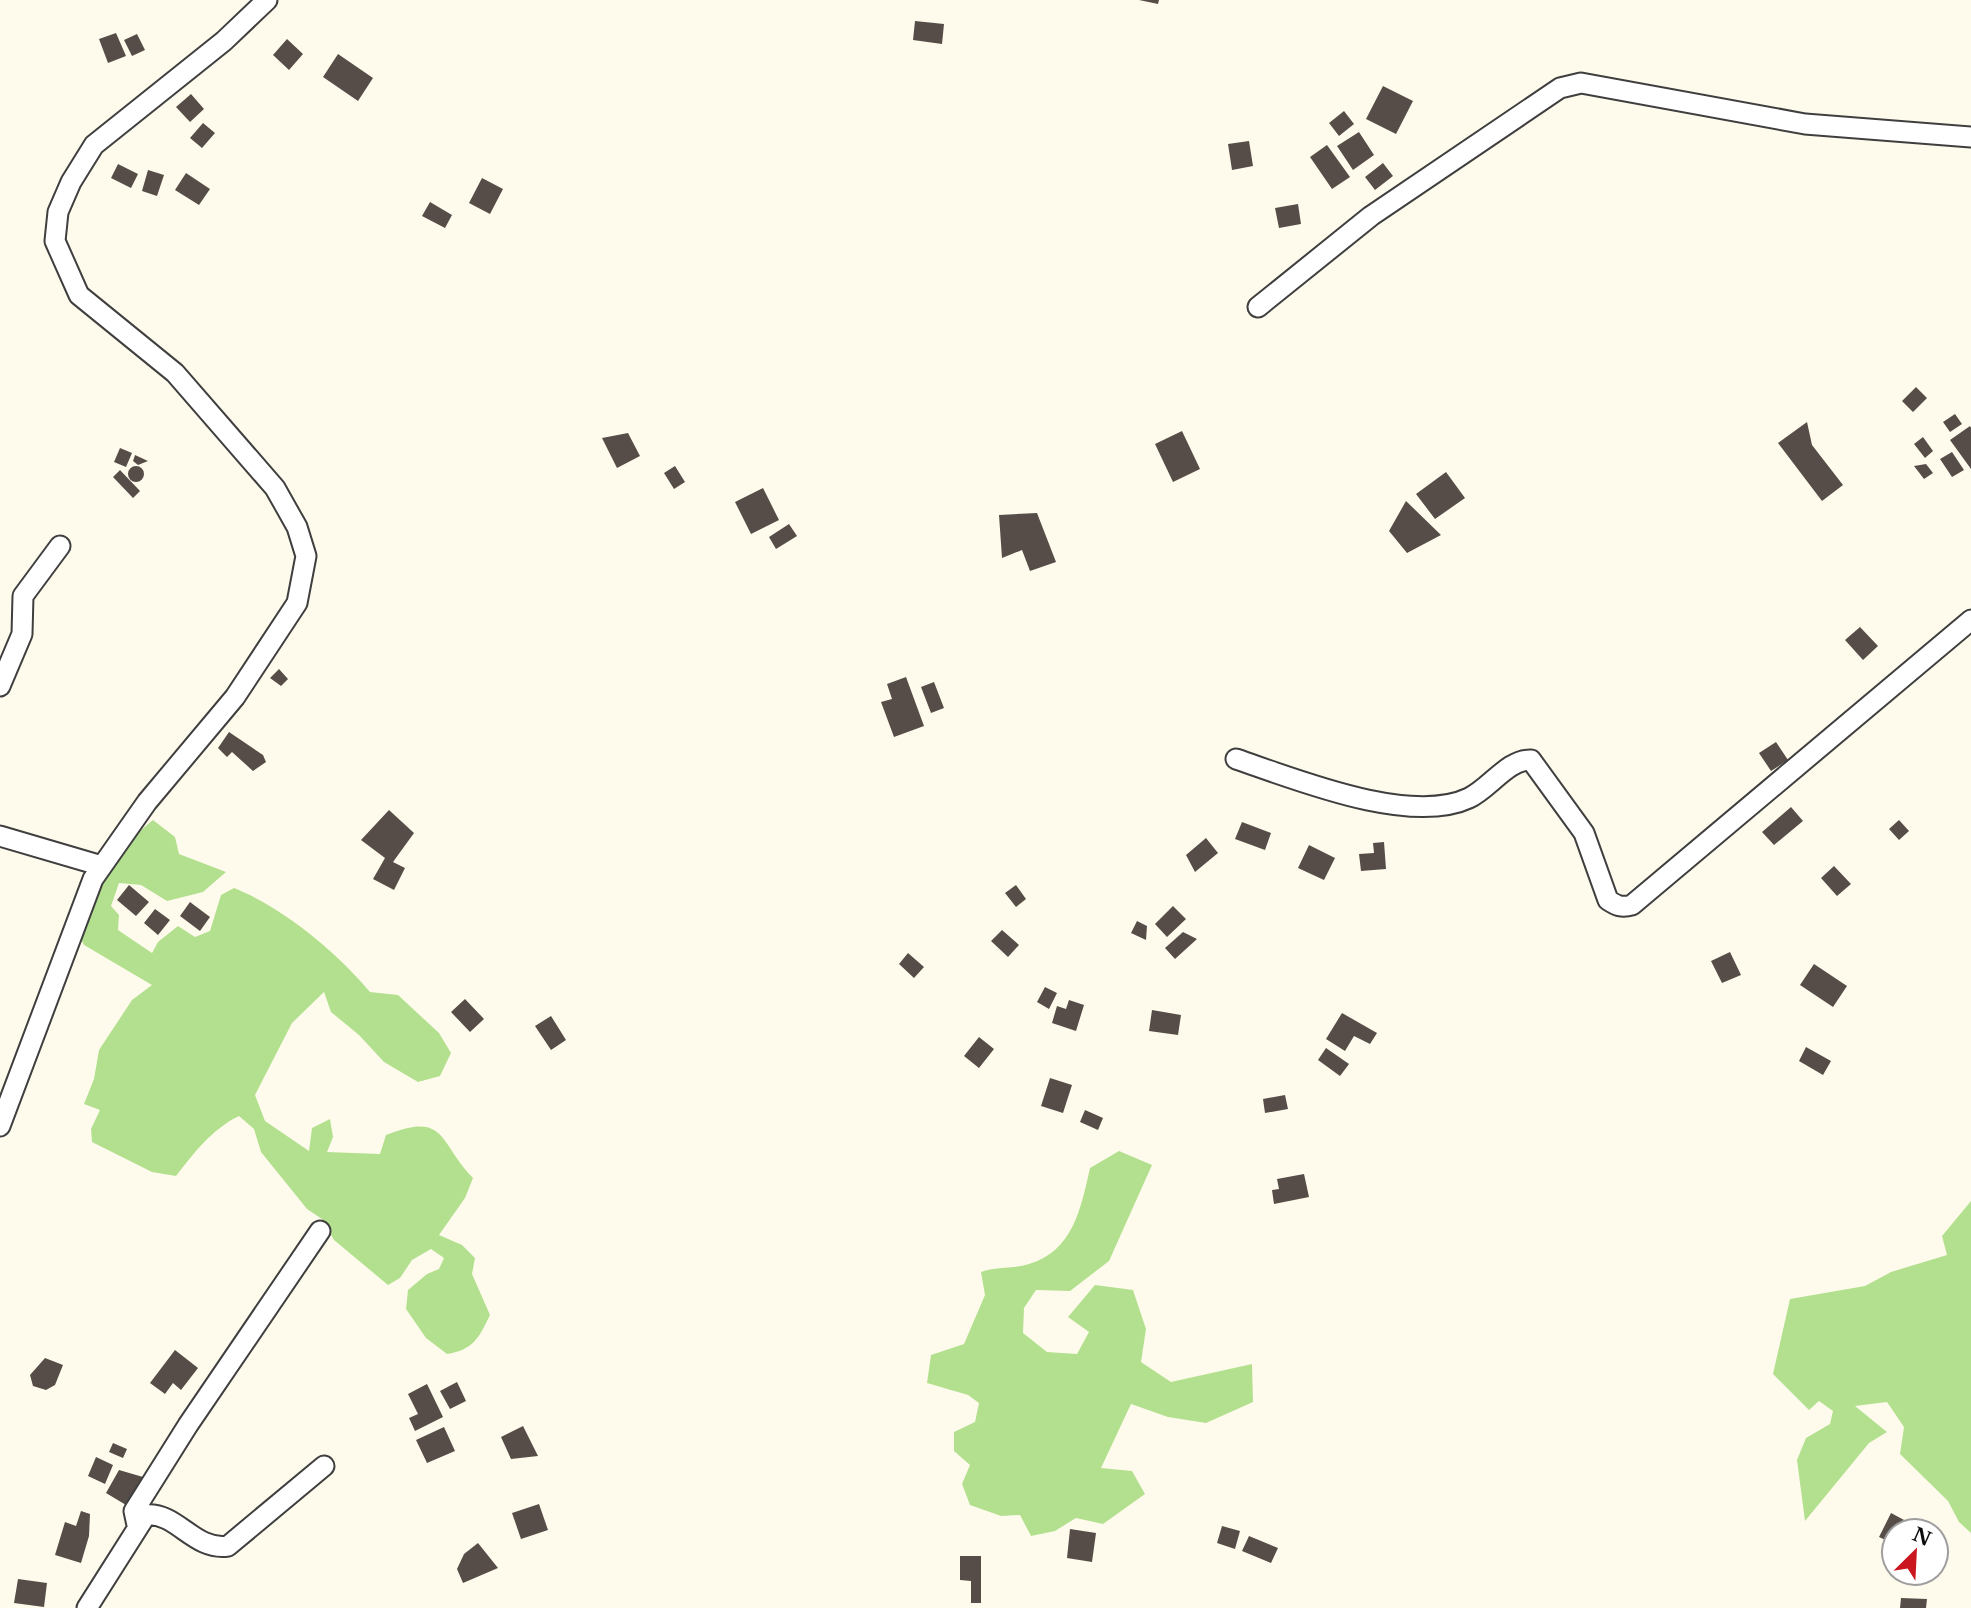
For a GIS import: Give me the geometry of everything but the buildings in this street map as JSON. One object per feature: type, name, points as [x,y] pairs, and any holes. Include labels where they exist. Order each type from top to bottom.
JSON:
[{"type":"street","points":[[0,1126],[93,879],[146,802],[235,698],[297,603],[306,556],[297,527],[275,488],[207,408],[152,352],[79,295],[55,241],[58,212],[71,182],[94,145],[224,41],[267,0]]},
{"type":"street","points":[[1258,307],[1371,216],[1560,89],[1581,83],[1805,124],[1971,137]]},
{"type":"street","points":[[0,686],[22,634],[23,596],[60,547]]},
{"type":"street","points":[[1236,759],[1336,793],[1410,806],[1439,806],[1468,798],[1519,760],[1531,760],[1584,833],[1608,900],[1617,907],[1626,907],[1632,905],[1971,620]]},
{"type":"street","points":[[0,836],[102,866]]},
{"type":"street","points":[[138,1525],[135,1511],[320,1231]]},
{"type":"street","points":[[87,1608],[146,1515],[155,1514],[203,1544],[215,1548],[228,1546],[324,1466]]},
{"type":"green space","points":[[153,820],[175,837],[179,854],[226,872],[203,892],[167,901],[141,885],[119,883],[111,906],[119,915],[118,930],[152,953],[158,942],[178,926],[195,937],[210,931],[221,895],[234,888],[271,907],[308,932],[370,992],[398,995],[439,1033],[451,1053],[440,1076],[418,1082],[384,1062],[359,1035],[331,1012],[324,992],[292,1023],[255,1095],[265,1121],[309,1151],[312,1128],[330,1119],[333,1137],[327,1152],[380,1154],[386,1135],[406,1128],[431,1129],[446,1142],[473,1178],[465,1198],[439,1235],[462,1245],[475,1258],[472,1274],[490,1315],[469,1346],[447,1354],[426,1338],[406,1309],[408,1290],[427,1274],[439,1269],[444,1258],[431,1249],[412,1260],[400,1278],[388,1285],[334,1240],[322,1219],[307,1209],[261,1152],[254,1129],[239,1116],[212,1135],[176,1176],[152,1172],[92,1142],[91,1129],[100,1110],[84,1104],[94,1079],[99,1050],[132,1000],[152,985],[84,945],[79,935],[108,872],[128,844]]},
{"type":"green space","points":[[1119,1151],[1152,1165],[1109,1261],[1070,1291],[1036,1290],[1024,1308],[1023,1333],[1047,1352],[1077,1354],[1089,1332],[1068,1317],[1095,1285],[1133,1290],[1146,1329],[1141,1362],[1171,1382],[1252,1364],[1253,1402],[1206,1423],[1168,1417],[1131,1404],[1101,1468],[1132,1471],[1145,1494],[1103,1524],[1076,1518],[1055,1531],[1031,1536],[1020,1515],[1001,1516],[970,1505],[962,1484],[970,1465],[954,1451],[954,1432],[975,1422],[979,1403],[968,1395],[927,1383],[931,1355],[964,1344],[985,1295],[981,1272],[1029,1264],[1056,1249],[1073,1226],[1090,1168]]},
{"type":"green space","points":[[1971,1201],[1971,1533],[1959,1522],[1948,1501],[1900,1454],[1904,1427],[1887,1402],[1855,1406],[1887,1432],[1869,1443],[1805,1521],[1797,1460],[1806,1438],[1830,1424],[1833,1411],[1819,1401],[1809,1410],[1773,1374],[1790,1299],[1865,1286],[1891,1272],[1947,1255],[1942,1236]]}]
